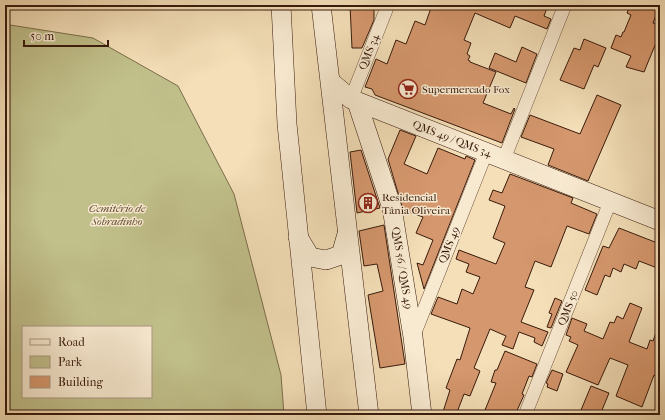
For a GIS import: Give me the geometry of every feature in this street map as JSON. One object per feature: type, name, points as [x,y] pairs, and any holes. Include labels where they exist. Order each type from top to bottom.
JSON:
[{"type":"main road","points":[[282,5],[287,124],[297,236],[317,415]]},
{"type":"main road","points":[[321,5],[336,122],[369,415]]},
{"type":"main road","points":[[331,82],[354,100],[336,122]]},
{"type":"main road","name":"QMS 49 / QMS 34","points":[[354,100],[660,221]]},
{"type":"main road","name":"QMS 56 / QMS 49","points":[[354,100],[392,208],[413,337],[422,415]]},
{"type":"main road","points":[[297,236],[310,257],[326,260],[341,255],[348,230]]},
{"type":"street","name":"QMS 34","points":[[354,100],[388,5]]},
{"type":"street","points":[[504,160],[565,5]]},
{"type":"street","name":"QMS 49","points":[[413,337],[486,152]]},
{"type":"street","name":"QMS 50","points":[[525,415],[610,202]]},
{"type":"green space","name":"Cemitério de Sobradinho","points":[[10,25],[93,38],[178,86],[234,194],[281,375],[284,415],[5,415],[5,26]]},
{"type":"building","points":[[350,5],[374,5],[374,20],[362,48],[352,48]]},
{"type":"building","points":[[432,5],[540,5],[547,8],[544,16],[551,19],[547,29],[515,16],[510,28],[475,13],[464,40],[471,43],[467,54],[470,56],[468,60],[470,62],[496,72],[483,103],[511,114],[514,108],[515,109],[502,143],[375,95],[372,89],[365,87],[376,59],[387,64],[396,40],[406,44],[415,21],[425,25]]},
{"type":"building","points":[[630,5],[660,5],[653,23],[660,26],[660,39],[658,38],[644,72],[626,67],[631,56],[611,48],[616,35],[621,37],[624,32],[631,15],[627,13]]},
{"type":"building","points":[[584,39],[606,48],[598,67],[594,65],[584,89],[560,80],[574,48],[580,50]]},
{"type":"building","points":[[522,47],[537,54],[526,83],[489,68],[495,53],[516,62]]},
{"type":"building","points":[[597,95],[621,105],[588,181],[548,165],[554,149],[521,137],[530,115],[580,134]]},
{"type":"building","points":[[400,130],[416,136],[404,164],[427,174],[438,148],[465,159],[466,156],[475,160],[424,289],[417,263],[423,265],[433,240],[416,233],[423,217],[403,210],[388,159]]},
{"type":"building","points":[[361,150],[380,208],[357,213],[350,152]]},
{"type":"building","points":[[510,174],[573,198],[571,203],[597,214],[589,234],[567,226],[551,267],[535,261],[525,287],[534,290],[521,322],[548,332],[542,346],[534,342],[535,338],[519,332],[513,349],[502,345],[506,336],[490,329],[474,368],[480,371],[470,396],[464,394],[456,415],[442,415],[450,390],[446,388],[457,359],[460,360],[470,328],[431,314],[438,297],[457,304],[462,289],[473,294],[480,277],[466,272],[469,264],[456,259],[459,250],[496,264],[505,243],[493,238],[505,206],[489,200],[493,190],[502,193]]},
{"type":"building","points":[[384,225],[405,364],[380,368],[368,295],[383,291],[377,264],[364,266],[359,231]]},
{"type":"building","points":[[619,228],[660,244],[660,269],[639,261],[636,269],[624,264],[621,272],[613,268],[610,277],[605,275],[597,295],[585,290],[603,246],[609,248]]},
{"type":"building","points":[[555,298],[562,301],[551,328],[547,327],[552,314],[549,313]]},
{"type":"building","points":[[630,303],[642,308],[629,342],[647,349],[650,340],[653,341],[660,324],[660,378],[654,375],[642,407],[616,396],[628,365],[610,358],[598,385],[566,372],[578,345],[569,341],[571,337],[566,335],[572,318],[587,324],[584,331],[603,339],[610,322],[614,323],[617,316],[623,319]]},
{"type":"building","points":[[505,351],[537,364],[532,377],[529,376],[522,394],[524,395],[515,415],[483,415],[496,383],[491,382],[495,370],[497,370]]},
{"type":"building","points":[[552,370],[563,374],[557,391],[547,387],[548,384],[546,383]]},
{"type":"building","points":[[591,386],[609,393],[600,415],[579,415]]},
{"type":"place","name":"Supermercado Fox","points":[[408,89]]},
{"type":"place","name":"Residencial Tânia Oliveira","points":[[368,203]]}]
